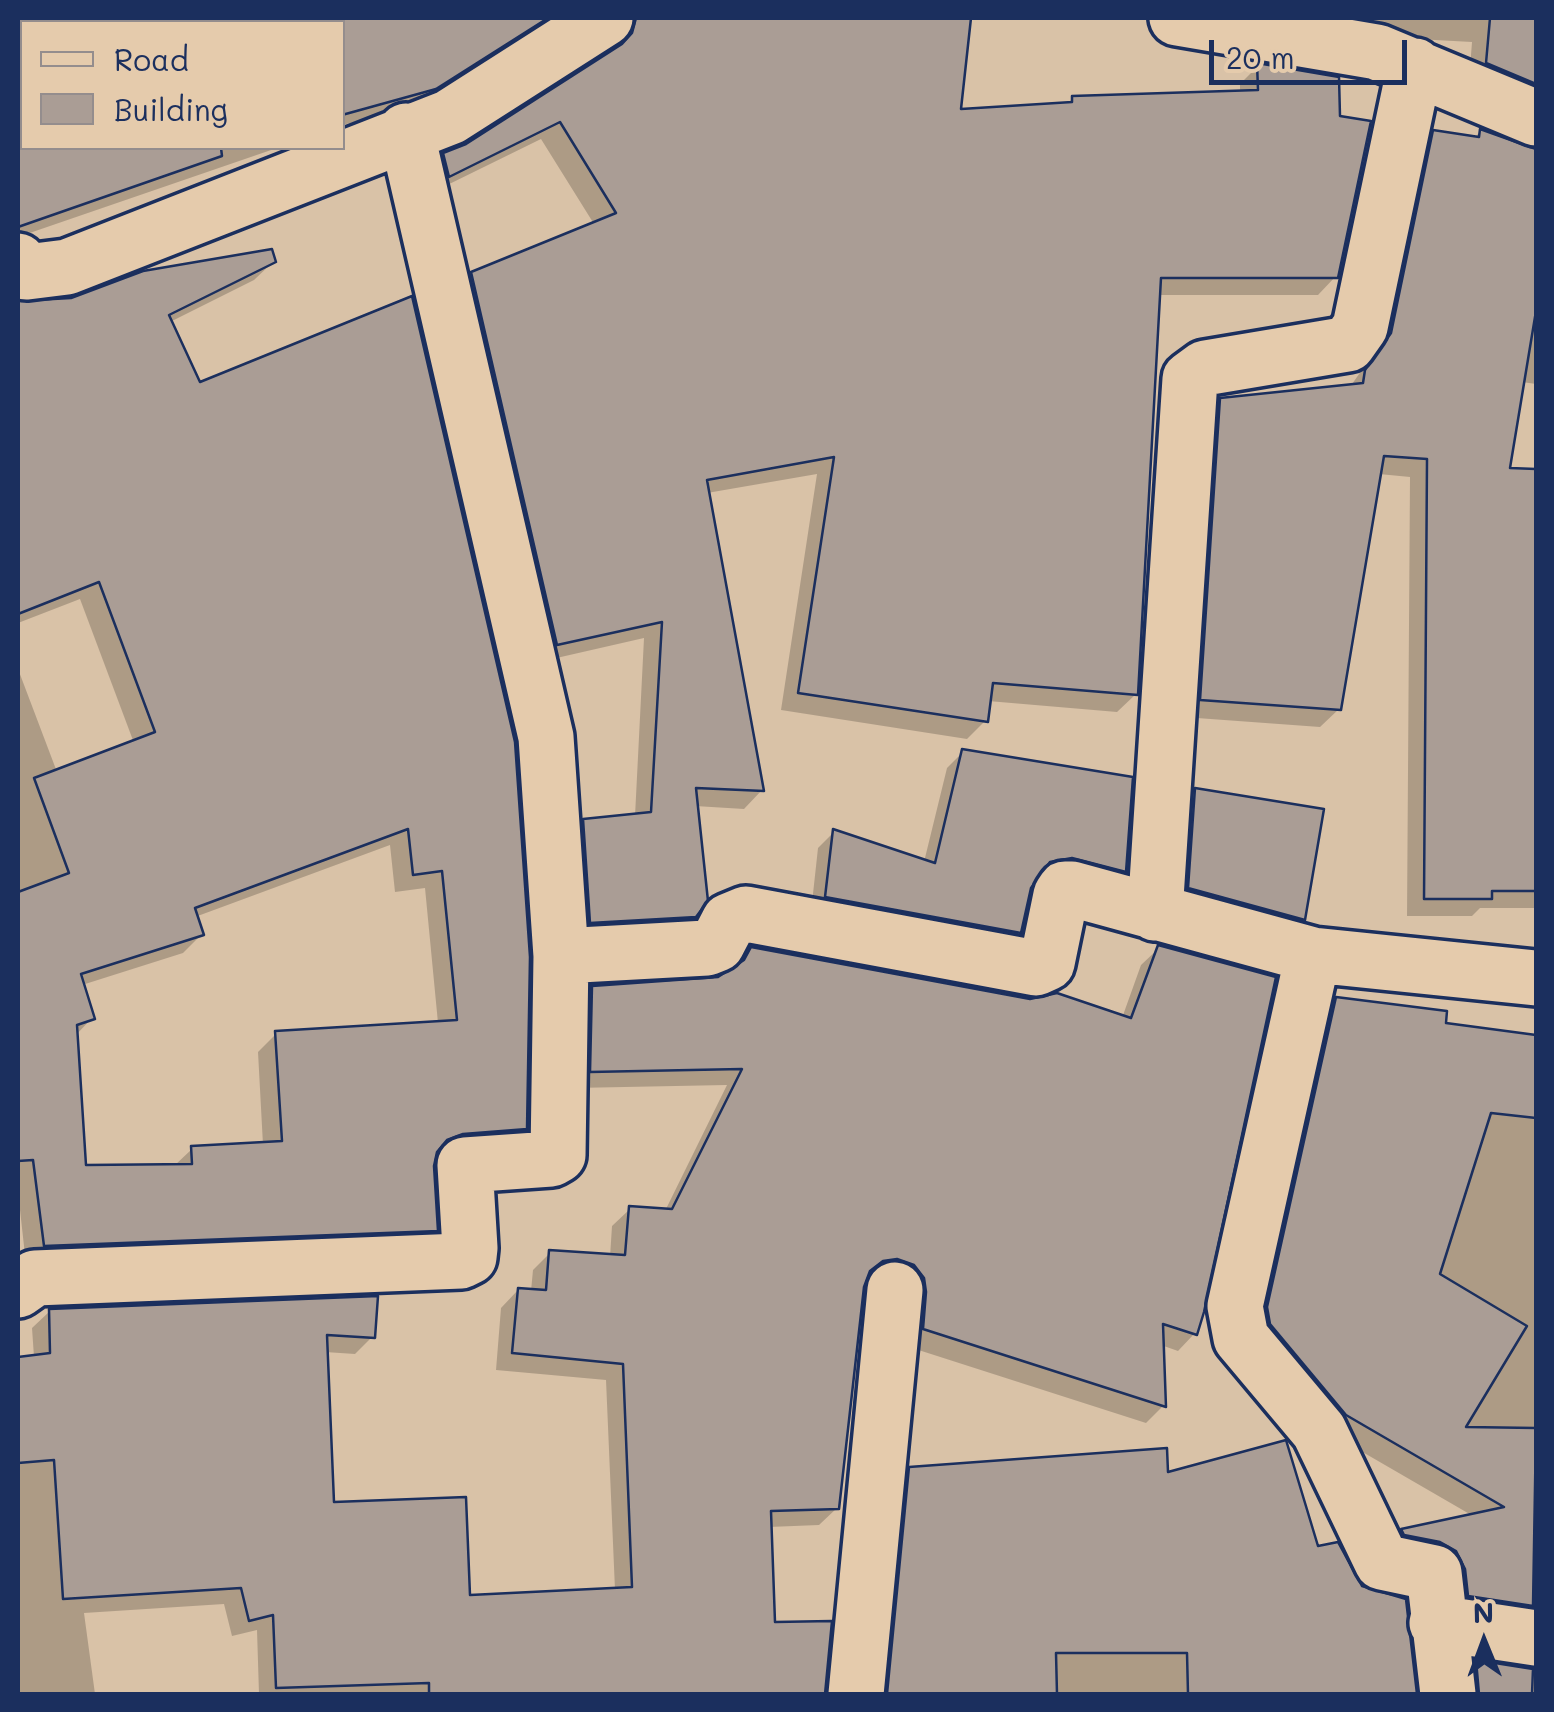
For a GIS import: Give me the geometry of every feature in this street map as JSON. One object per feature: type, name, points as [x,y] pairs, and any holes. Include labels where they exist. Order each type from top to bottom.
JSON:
[{"type":"street","points":[[18,262],[27,272],[67,267],[406,131],[450,118],[605,18]]},
{"type":"street","points":[[1176,18],[1377,52],[1536,118]]},
{"type":"street","points":[[1156,913],[1190,379],[1205,368],[1348,344],[1360,327],[1415,66]]},
{"type":"street","points":[[18,1290],[34,1278],[461,1262],[469,1257],[465,1165],[552,1160],[558,1155],[561,956],[546,738],[406,131]]},
{"type":"street","points":[[561,956],[707,948],[717,944],[729,921],[746,914],[1036,968],[1047,963],[1065,889],[1313,955],[1536,978]]},
{"type":"street","points":[[1313,955],[1234,1306],[1236,1324],[1241,1338],[1319,1431],[1382,1562],[1434,1573],[1448,1694]]},
{"type":"street","points":[[856,1694],[895,1290]]},
{"type":"street","points":[[1437,1623],[1536,1638]]},
{"type":"building","points":[[548,18],[436,89],[345,114],[342,20]]},
{"type":"building","points":[[636,18],[971,18],[961,109],[1072,102],[1072,96],[1258,90],[1257,63],[1339,77],[1340,116],[1371,121],[1338,278],[1161,278],[1138,695],[993,683],[988,722],[798,693],[834,457],[707,480],[764,791],[696,788],[708,901],[696,917],[590,923],[583,819],[651,812],[662,622],[557,645],[471,272],[616,213],[560,122],[449,177],[443,153],[466,144],[622,44],[632,33]]},
{"type":"building","points":[[1490,18],[1536,18],[1536,84],[1486,63]]},
{"type":"building","points":[[1480,129],[1536,149],[1536,311],[1510,468],[1536,469],[1536,891],[1492,891],[1492,899],[1424,899],[1427,459],[1384,456],[1341,710],[1200,700],[1220,398],[1363,383],[1365,370],[1391,333],[1433,130],[1479,137]]},
{"type":"building","points":[[18,148],[221,150],[222,156],[18,227]]},
{"type":"building","points":[[272,249],[276,262],[169,315],[200,382],[412,296],[515,742],[530,957],[527,1129],[463,1134],[447,1140],[437,1152],[434,1166],[438,1231],[44,1246],[33,1160],[18,1161],[18,892],[69,873],[34,778],[155,732],[99,582],[18,614],[18,301],[71,298],[143,271]],"holes":[[[408,829],[413,875],[442,871],[457,1020],[275,1031],[282,1141],[191,1146],[192,1164],[86,1165],[77,1025],[95,1019],[81,974],[204,935],[195,908]]]},
{"type":"building","points":[[962,749],[1133,777],[1126,872],[1072,858],[1050,862],[1031,888],[1021,933],[825,897],[833,829],[935,863]]},
{"type":"building","points":[[1195,788],[1324,809],[1305,920],[1188,888]]},
{"type":"building","points":[[1158,945],[1276,977],[1197,1335],[1163,1324],[1166,1407],[923,1329],[926,1292],[924,1278],[914,1265],[897,1259],[883,1261],[870,1271],[864,1287],[839,1509],[771,1511],[775,1622],[832,1621],[825,1694],[429,1694],[429,1683],[276,1688],[273,1615],[249,1621],[241,1588],[63,1599],[54,1460],[18,1463],[18,1357],[50,1353],[49,1309],[378,1296],[375,1338],[327,1335],[334,1502],[466,1497],[470,1595],[632,1587],[623,1364],[512,1353],[518,1288],[546,1290],[549,1250],[625,1255],[629,1206],[672,1209],[742,1069],[590,1072],[592,986],[718,977],[744,960],[751,947],[1030,999],[1057,993],[1131,1018]]},
{"type":"building","points":[[1336,997],[1447,1011],[1446,1023],[1536,1035],[1536,1118],[1491,1113],[1440,1274],[1527,1326],[1466,1427],[1536,1428],[1533,1606],[1468,1596],[1465,1569],[1456,1551],[1440,1542],[1404,1535],[1401,1529],[1504,1507],[1346,1415],[1270,1324],[1267,1307]]},
{"type":"building","points":[[1286,1440],[1318,1546],[1338,1542],[1362,1586],[1406,1599],[1417,1694],[1188,1694],[1187,1653],[1056,1653],[1057,1694],[887,1694],[909,1467],[1167,1448],[1168,1472]]},
{"type":"building","points":[[1476,1660],[1533,1669],[1532,1694],[1479,1694]]}]
